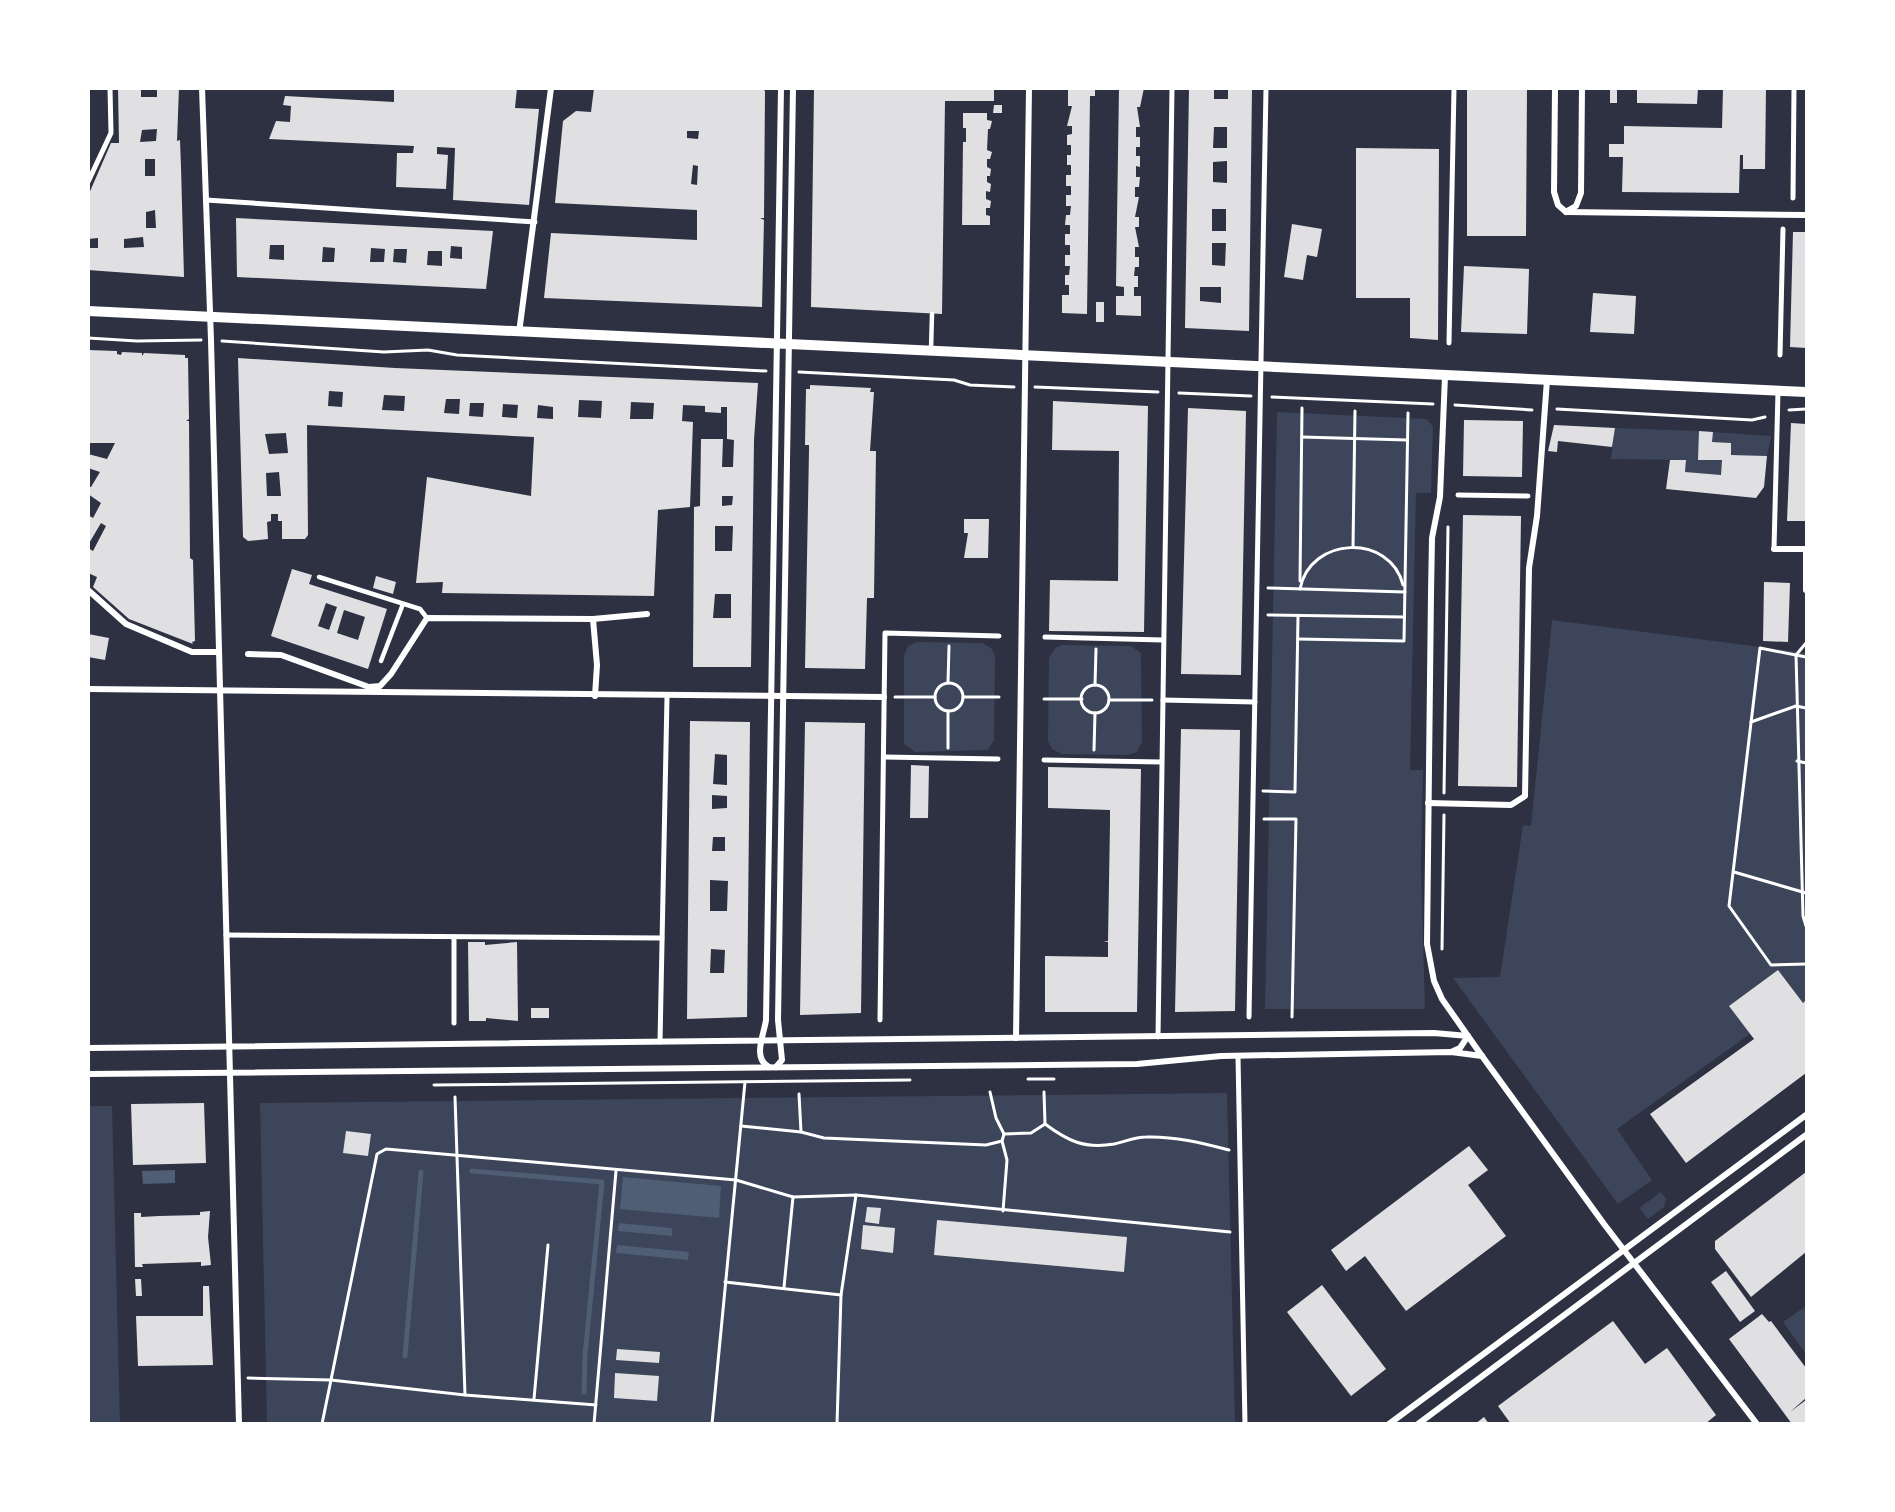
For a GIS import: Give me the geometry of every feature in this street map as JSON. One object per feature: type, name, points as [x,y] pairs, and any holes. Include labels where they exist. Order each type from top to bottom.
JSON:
[{"type":"street","points":[[88,182],[111,133],[110,88]]},
{"type":"street","points":[[202,88],[239,1424]]},
{"type":"street","points":[[519,333],[551,88]]},
{"type":"street","points":[[773,1068],[764,1064],[760,1055],[766,1009],[781,88]]},
{"type":"street","points":[[773,1068],[782,1060],[780,1040],[783,696],[793,88]]},
{"type":"street","points":[[1016,1038],[1029,88]]},
{"type":"street","points":[[1158,1037],[1162,640],[1172,88]]},
{"type":"street","points":[[1250,1017],[1266,88]]},
{"type":"street","points":[[1449,343],[1454,88]]},
{"type":"street","points":[[1555,88],[1554,192],[1558,205],[1566,212],[1806,215]]},
{"type":"street","points":[[1566,212],[1576,206],[1581,194],[1582,88]]},
{"type":"street","points":[[1793,198],[1794,88]]},
{"type":"street","points":[[206,200],[535,222]]},
{"type":"street","points":[[1780,355],[1783,229]]},
{"type":"street","points":[[88,311],[1806,392]]},
{"type":"street","points":[[1445,376],[1440,497],[1432,538],[1427,944],[1429,963],[1442,999],[1482,1056],[1624,1250],[1756,1424]]},
{"type":"street","points":[[1428,803],[1511,805],[1525,796],[1529,568],[1547,380]]},
{"type":"street","points":[[1778,391],[1774,549],[1806,549],[1806,590]]},
{"type":"street","points":[[1458,495],[1528,495]]},
{"type":"street","points":[[88,590],[126,624],[192,652],[219,652]]},
{"type":"street","points":[[248,654],[281,655],[369,687],[381,686],[428,618],[593,619],[646,614]]},
{"type":"street","points":[[593,619],[597,665],[595,696]]},
{"type":"street","points":[[880,1020],[885,633],[999,636]]},
{"type":"street","points":[[1046,637],[1162,640]]},
{"type":"street","points":[[88,689],[667,697],[884,697]]},
{"type":"street","points":[[660,1042],[667,697]]},
{"type":"street","points":[[1163,700],[1255,702]]},
{"type":"street","points":[[884,757],[998,759]]},
{"type":"street","points":[[1044,760],[1161,762]]},
{"type":"street","points":[[226,935],[662,938]]},
{"type":"street","points":[[454,937],[454,1023]]},
{"type":"street","points":[[88,1048],[1434,1033],[1468,1036]]},
{"type":"street","points":[[1451,1053],[1460,1048],[1468,1036]]},
{"type":"street","points":[[88,1074],[1137,1064],[1238,1056],[1451,1053],[1482,1056]]},
{"type":"street","points":[[1238,1056],[1245,1424]]},
{"type":"street","points":[[1389,1424],[1806,1115]]},
{"type":"street","points":[[1418,1424],[1806,1134]]},
{"type":"lane","points":[[931,350],[932,314]]},
{"type":"lane","points":[[319,577],[420,609],[428,618]]},
{"type":"lane","points":[[381,661],[403,604]]},
{"type":"path","points":[[88,338],[194,340]]},
{"type":"path","points":[[223,341],[384,352],[428,350],[457,355],[772,371]]},
{"type":"path","points":[[794,372],[954,380],[970,385],[1020,387]]},
{"type":"path","points":[[1030,387],[1437,405]]},
{"type":"path","points":[[1454,405],[1532,410]]},
{"type":"path","points":[[1300,589],[1302,408]]},
{"type":"path","points":[[1559,409],[1752,420],[1806,409]]},
{"type":"path","points":[[1353,547],[1355,411]]},
{"type":"path","points":[[1298,639],[1404,641],[1408,413]]},
{"type":"path","points":[[1302,437],[1407,440]]},
{"type":"path","points":[[1444,785],[1448,520]]},
{"type":"path","points":[[1300,589],[1302,576],[1316,559],[1340,548],[1353,547],[1373,551],[1391,565],[1403,581],[1405,592]]},
{"type":"path","points":[[1257,588],[1405,592]]},
{"type":"path","points":[[1256,615],[1404,617]]},
{"type":"path","points":[[1253,791],[1295,792],[1298,616]]},
{"type":"path","points":[[948,683],[949,635]]},
{"type":"path","points":[[1095,685],[1096,638]]},
{"type":"path","points":[[1806,643],[1796,655],[1797,761],[1804,893],[1803,916],[1806,926]]},
{"type":"path","points":[[1806,657],[1760,648],[1729,906],[1771,965],[1806,964]]},
{"type":"path","points":[[948,711],[938,705],[935,697],[940,686],[948,683],[957,686],[963,697]]},
{"type":"path","points":[[1095,685],[1107,691],[1109,700],[1103,711],[1095,713],[1084,707],[1082,699],[1084,692],[1095,685]]},
{"type":"path","points":[[884,697],[935,697]]},
{"type":"path","points":[[963,697],[999,697]]},
{"type":"path","points":[[948,711],[959,705],[963,697]]},
{"type":"path","points":[[1044,699],[1082,699]]},
{"type":"path","points":[[1109,700],[1163,700]]},
{"type":"path","points":[[1751,723],[1796,706],[1806,708]]},
{"type":"path","points":[[948,711],[948,758]]},
{"type":"path","points":[[1094,761],[1095,713]]},
{"type":"path","points":[[1797,761],[1806,763]]},
{"type":"path","points":[[1253,818],[1296,819],[1292,1017]]},
{"type":"path","points":[[1442,949],[1444,821]]},
{"type":"path","points":[[1800,841],[1806,839]]},
{"type":"path","points":[[1733,872],[1804,893]]},
{"type":"path","points":[[712,1424],[745,1082]]},
{"type":"path","points":[[990,1092],[996,1118],[1004,1134],[1002,1141],[1007,1160],[1003,1211]]},
{"type":"path","points":[[1044,1092],[1044,1124]]},
{"type":"path","points":[[799,1094],[801,1132]]},
{"type":"path","points":[[455,1096],[465,1395]]},
{"type":"path","points":[[1044,1124],[1069,1142],[1096,1146],[1143,1137],[1162,1137],[1200,1142],[1240,1153]]},
{"type":"path","points":[[1004,1134],[1031,1133],[1044,1124]]},
{"type":"path","points":[[741,1126],[801,1132],[824,1138],[986,1144],[1002,1141]]},
{"type":"path","points":[[322,1424],[377,1154],[386,1149],[736,1180],[793,1197],[856,1195],[1242,1233]]},
{"type":"path","points":[[594,1424],[616,1171]]},
{"type":"path","points":[[837,1424],[841,1295],[856,1195]]},
{"type":"path","points":[[784,1288],[793,1197]]},
{"type":"path","points":[[534,1399],[548,1245]]},
{"type":"path","points":[[725,1282],[841,1295]]},
{"type":"path","points":[[238,1379],[268,1377],[331,1380],[465,1395],[596,1405]]},
{"type":"shaded area","points":[[1277,412],[1427,419],[1433,427],[1431,493],[1416,493],[1410,770],[1423,770],[1421,867],[1425,1009],[1265,1009]]},
{"type":"shaded area","points":[[1615,428],[1699,431],[1699,460],[1722,460],[1721,475],[1685,472],[1686,460],[1611,459]]},
{"type":"shaded area","points":[[1713,432],[1771,436],[1767,456],[1731,455],[1731,443],[1712,442]]},
{"type":"shaded area","points":[[1552,620],[1806,653],[1806,1000],[1803,1003],[1778,970],[1750,1034],[1617,1129],[1652,1180],[1618,1204],[1453,978],[1500,977],[1523,825],[1531,826]]},
{"type":"shaded area","points":[[917,642],[982,643],[991,648],[995,656],[994,740],[988,750],[915,752],[904,744],[904,656],[908,646]]},
{"type":"shaded area","points":[[1062,645],[1131,646],[1141,653],[1142,742],[1137,752],[1128,755],[1062,754],[1052,749],[1048,741],[1049,658],[1055,648]]},
{"type":"shaded area","points":[[1227,1093],[1235,1423],[267,1423],[260,1103]]},
{"type":"shaded area","points":[[89,1106],[112,1106],[120,1423],[89,1423]]},
{"type":"shaded area","points":[[175,1170],[175,1183],[143,1184],[142,1171]]},
{"type":"shaded area","points":[[623,1177],[721,1186],[719,1218],[620,1209]]},
{"type":"shaded area","points":[[1661,1192],[1666,1199],[1664,1207],[1648,1219],[1639,1208]]},
{"type":"shaded area","points":[[619,1223],[672,1228],[672,1236],[618,1231]]},
{"type":"shaded area","points":[[617,1245],[689,1252],[688,1260],[616,1253]]},
{"type":"shaded area","points":[[1806,1306],[1806,1354],[1783,1322]]},
{"type":"building","points":[[118,88],[141,88],[141,97],[157,97],[157,88],[179,88],[177,141],[180,140],[184,277],[88,270],[88,248],[98,248],[98,238],[88,239],[88,196],[111,143],[119,143]],"holes":[[[157,129],[156,141],[140,142],[142,130]],[[145,159],[155,159],[155,176],[145,176]],[[155,210],[156,228],[146,228],[146,212]],[[143,237],[144,247],[124,248],[124,239]]]},
{"type":"building","points":[[394,88],[517,88],[515,108],[539,109],[529,205],[453,200],[455,148],[437,147],[437,154],[448,155],[446,189],[396,187],[397,153],[413,153],[414,146],[269,139],[276,121],[290,122],[291,106],[283,105],[285,96],[394,102]]},
{"type":"building","points":[[594,88],[762,88],[765,91],[764,218],[760,218],[764,220],[762,307],[544,298],[551,233],[697,240],[697,210],[555,203],[563,121],[576,111],[591,112]],"holes":[[[687,131],[699,131],[698,139],[687,138]],[[693,165],[698,166],[697,185],[691,184]]]},
{"type":"building","points":[[814,88],[994,88],[994,101],[945,101],[942,314],[811,307]]},
{"type":"building","points":[[1068,88],[1095,88],[1095,96],[1090,96],[1087,314],[1062,313],[1062,295],[1069,295],[1069,285],[1065,285],[1065,275],[1069,275],[1070,266],[1065,266],[1065,255],[1070,255],[1070,245],[1065,245],[1065,234],[1070,234],[1070,225],[1065,225],[1066,215],[1070,215],[1071,206],[1066,206],[1066,195],[1071,195],[1071,186],[1066,186],[1066,175],[1071,175],[1071,165],[1067,165],[1067,155],[1071,155],[1071,145],[1067,145],[1067,135],[1072,134],[1072,126],[1067,126],[1072,106],[1068,106]]},
{"type":"building","points":[[1119,88],[1144,88],[1140,107],[1137,107],[1140,127],[1136,127],[1136,137],[1140,137],[1140,147],[1136,147],[1136,156],[1140,156],[1140,167],[1136,166],[1136,177],[1140,177],[1139,187],[1135,187],[1135,197],[1139,197],[1135,217],[1139,217],[1139,227],[1135,227],[1139,247],[1135,247],[1135,257],[1139,257],[1139,267],[1135,267],[1134,276],[1138,276],[1138,287],[1134,287],[1134,296],[1141,296],[1141,316],[1116,315],[1116,296],[1124,296],[1124,287],[1116,286]]},
{"type":"building","points":[[1189,88],[1214,88],[1214,99],[1228,99],[1228,88],[1252,88],[1249,331],[1185,328]],"holes":[[[1214,127],[1227,127],[1227,148],[1213,148]],[[1227,161],[1227,183],[1213,182],[1213,162]],[[1212,209],[1226,209],[1226,231],[1212,231]],[[1212,243],[1226,243],[1225,266],[1212,265]],[[1200,287],[1221,287],[1221,303],[1200,301]]]},
{"type":"building","points":[[1467,88],[1527,88],[1526,236],[1467,236]]},
{"type":"building","points":[[1610,88],[1617,88],[1617,103],[1610,103]]},
{"type":"building","points":[[1637,88],[1698,88],[1697,104],[1637,103]]},
{"type":"building","points":[[1723,88],[1766,88],[1765,169],[1743,169],[1743,155],[1740,155],[1739,193],[1622,192],[1623,157],[1609,157],[1609,144],[1624,144],[1624,126],[1722,128]]},
{"type":"building","points":[[994,105],[1002,105],[1002,113],[993,113]]},
{"type":"building","points":[[963,113],[987,113],[987,120],[992,121],[988,129],[987,150],[992,152],[990,159],[987,159],[987,167],[991,169],[987,182],[991,184],[990,192],[986,191],[986,199],[991,201],[990,208],[986,208],[986,215],[990,216],[990,225],[962,225],[963,142],[966,142]]},
{"type":"building","points":[[1356,148],[1439,149],[1438,340],[1410,338],[1410,298],[1356,298]]},
{"type":"building","points":[[236,218],[493,231],[486,289],[237,277]],"holes":[[[270,245],[284,245],[284,260],[269,259]],[[451,246],[462,247],[462,259],[450,258]],[[323,247],[335,248],[334,262],[322,262]],[[371,248],[385,249],[384,262],[370,262]],[[394,249],[407,249],[406,263],[393,262]],[[428,251],[442,251],[442,266],[427,265]]]},
{"type":"building","points":[[1292,224],[1322,229],[1317,257],[1307,255],[1303,280],[1284,277]]},
{"type":"building","points":[[1793,232],[1806,232],[1806,348],[1790,347]]},
{"type":"building","points":[[1464,266],[1529,269],[1527,334],[1461,332]]},
{"type":"building","points":[[1593,293],[1636,296],[1634,334],[1590,332]]},
{"type":"building","points":[[1096,302],[1104,302],[1104,322],[1096,322]]},
{"type":"building","points":[[88,350],[117,351],[117,354],[121,355],[122,352],[142,353],[142,356],[144,353],[185,355],[185,358],[188,358],[189,419],[186,421],[189,421],[190,558],[193,560],[195,641],[192,642],[193,644],[129,619],[93,587],[97,577],[88,573],[88,548],[93,551],[106,526],[101,523],[88,545],[88,515],[93,518],[101,503],[88,494],[88,486],[91,487],[100,472],[88,468],[88,454],[107,459],[115,443],[88,443]]},
{"type":"building","points":[[238,358],[395,368],[758,383],[754,440],[751,667],[693,667],[694,507],[700,506],[701,439],[723,439],[722,467],[733,467],[734,440],[727,439],[727,407],[721,407],[721,413],[705,412],[705,406],[683,405],[682,421],[693,422],[690,507],[658,510],[654,596],[442,593],[443,582],[416,583],[427,477],[531,496],[534,437],[307,425],[308,535],[305,539],[282,539],[282,521],[278,521],[278,514],[271,514],[271,521],[267,522],[268,539],[248,541],[243,537]],"holes":[[[329,391],[343,392],[342,407],[328,406]],[[384,395],[405,396],[404,411],[382,410]],[[446,399],[460,399],[459,414],[444,413]],[[579,400],[602,401],[601,418],[578,417]],[[631,402],[654,403],[653,419],[630,419]],[[470,403],[484,403],[483,417],[469,416]],[[503,404],[518,405],[517,418],[502,417]],[[538,405],[553,407],[553,419],[537,418]],[[286,433],[288,453],[269,454],[265,434]],[[279,472],[281,496],[267,496],[266,473]],[[722,496],[733,496],[732,505],[722,506]],[[715,526],[733,526],[732,551],[715,551]],[[715,594],[731,594],[731,618],[713,618]]]},
{"type":"building","points":[[810,385],[871,388],[870,392],[874,392],[870,451],[876,451],[874,598],[867,598],[865,669],[805,668],[809,445],[805,445],[806,389],[810,389]]},
{"type":"building","points":[[1053,401],[1148,406],[1144,632],[1049,631],[1050,580],[1118,581],[1119,451],[1052,450]]},
{"type":"building","points":[[1188,408],[1246,411],[1241,675],[1181,674]]},
{"type":"building","points":[[1464,420],[1523,421],[1522,477],[1463,476]]},
{"type":"building","points":[[1791,423],[1806,424],[1806,521],[1787,521]]},
{"type":"building","points":[[1554,425],[1615,428],[1612,447],[1558,441],[1557,452],[1548,451]]},
{"type":"building","points":[[1699,431],[1713,432],[1712,442],[1731,443],[1731,455],[1767,456],[1764,487],[1756,498],[1666,489],[1670,460],[1686,460],[1685,472],[1721,475],[1722,460],[1698,460]]},
{"type":"building","points":[[1463,515],[1521,516],[1517,787],[1458,786]]},
{"type":"building","points":[[964,519],[989,519],[988,558],[964,558],[968,533],[964,533]]},
{"type":"building","points":[[292,569],[312,575],[309,584],[387,609],[368,669],[271,636]],"holes":[[[326,603],[337,607],[329,630],[318,626]],[[344,610],[365,617],[358,640],[337,633]]]},
{"type":"building","points":[[376,576],[396,582],[393,594],[373,588]]},
{"type":"building","points":[[1764,582],[1790,583],[1788,642],[1763,641]]},
{"type":"building","points":[[88,634],[109,638],[105,660],[88,657]]},
{"type":"building","points":[[690,721],[750,722],[747,1017],[687,1019]],"holes":[[[715,754],[727,755],[727,785],[713,784]],[[712,795],[727,796],[727,808],[712,809]],[[713,837],[725,837],[725,851],[712,851]],[[710,880],[728,881],[727,911],[710,911]],[[711,949],[725,950],[724,973],[710,973]]]},
{"type":"building","points":[[805,722],[865,723],[861,1013],[800,1015]]},
{"type":"building","points":[[1181,729],[1240,730],[1235,1011],[1175,1012]]},
{"type":"building","points":[[911,765],[929,766],[928,818],[910,818]]},
{"type":"building","points":[[1048,767],[1141,769],[1137,1012],[1045,1012],[1045,956],[1108,957],[1108,942],[1103,941],[1108,941],[1110,824],[1110,810],[1048,808]]},
{"type":"building","points":[[468,942],[485,942],[485,945],[517,942],[518,1021],[486,1018],[486,1021],[469,1021]]},
{"type":"building","points":[[1778,970],[1803,1003],[1806,1000],[1806,1073],[1686,1163],[1650,1114],[1754,1039],[1729,1006]]},
{"type":"building","points":[[531,1008],[549,1008],[549,1018],[531,1018]]},
{"type":"building","points":[[204,1103],[206,1163],[133,1165],[131,1104]]},
{"type":"building","points":[[346,1131],[371,1134],[368,1156],[343,1153]]},
{"type":"building","points":[[1469,1146],[1488,1170],[1468,1185],[1506,1236],[1406,1311],[1365,1256],[1346,1271],[1331,1250]]},
{"type":"building","points":[[1806,1172],[1806,1252],[1751,1297],[1715,1249],[1715,1241]]},
{"type":"building","points":[[867,1207],[881,1208],[879,1224],[865,1222]]},
{"type":"building","points":[[210,1211],[208,1237],[211,1265],[201,1266],[201,1262],[142,1264],[143,1267],[135,1267],[134,1213],[141,1213],[141,1217],[200,1215],[200,1212]]},
{"type":"building","points":[[937,1220],[1127,1237],[1124,1272],[934,1255]]},
{"type":"building","points":[[863,1225],[895,1228],[893,1253],[861,1249]]},
{"type":"building","points":[[1726,1271],[1755,1311],[1740,1322],[1711,1282]]},
{"type":"building","points":[[135,1279],[141,1279],[142,1296],[136,1296]]},
{"type":"building","points":[[1322,1285],[1386,1369],[1351,1396],[1287,1312]]},
{"type":"building","points":[[203,1286],[209,1286],[213,1365],[138,1366],[136,1316],[203,1316]]},
{"type":"building","points":[[1762,1314],[1769,1322],[1771,1321],[1806,1368],[1806,1398],[1790,1412],[1806,1400],[1806,1424],[1792,1424],[1729,1339]]},
{"type":"building","points":[[1613,1321],[1645,1364],[1667,1348],[1716,1415],[1705,1424],[1511,1424],[1498,1406]]},
{"type":"building","points":[[617,1349],[660,1352],[659,1363],[616,1360]]},
{"type":"building","points":[[615,1373],[659,1376],[657,1401],[614,1398]]},
{"type":"building","points":[[1484,1417],[1489,1424],[1475,1424]]},
{"type":"waterway","points":[[472,1171],[602,1182],[585,1355],[584,1392]]},
{"type":"waterway","points":[[405,1356],[421,1172]]}]
